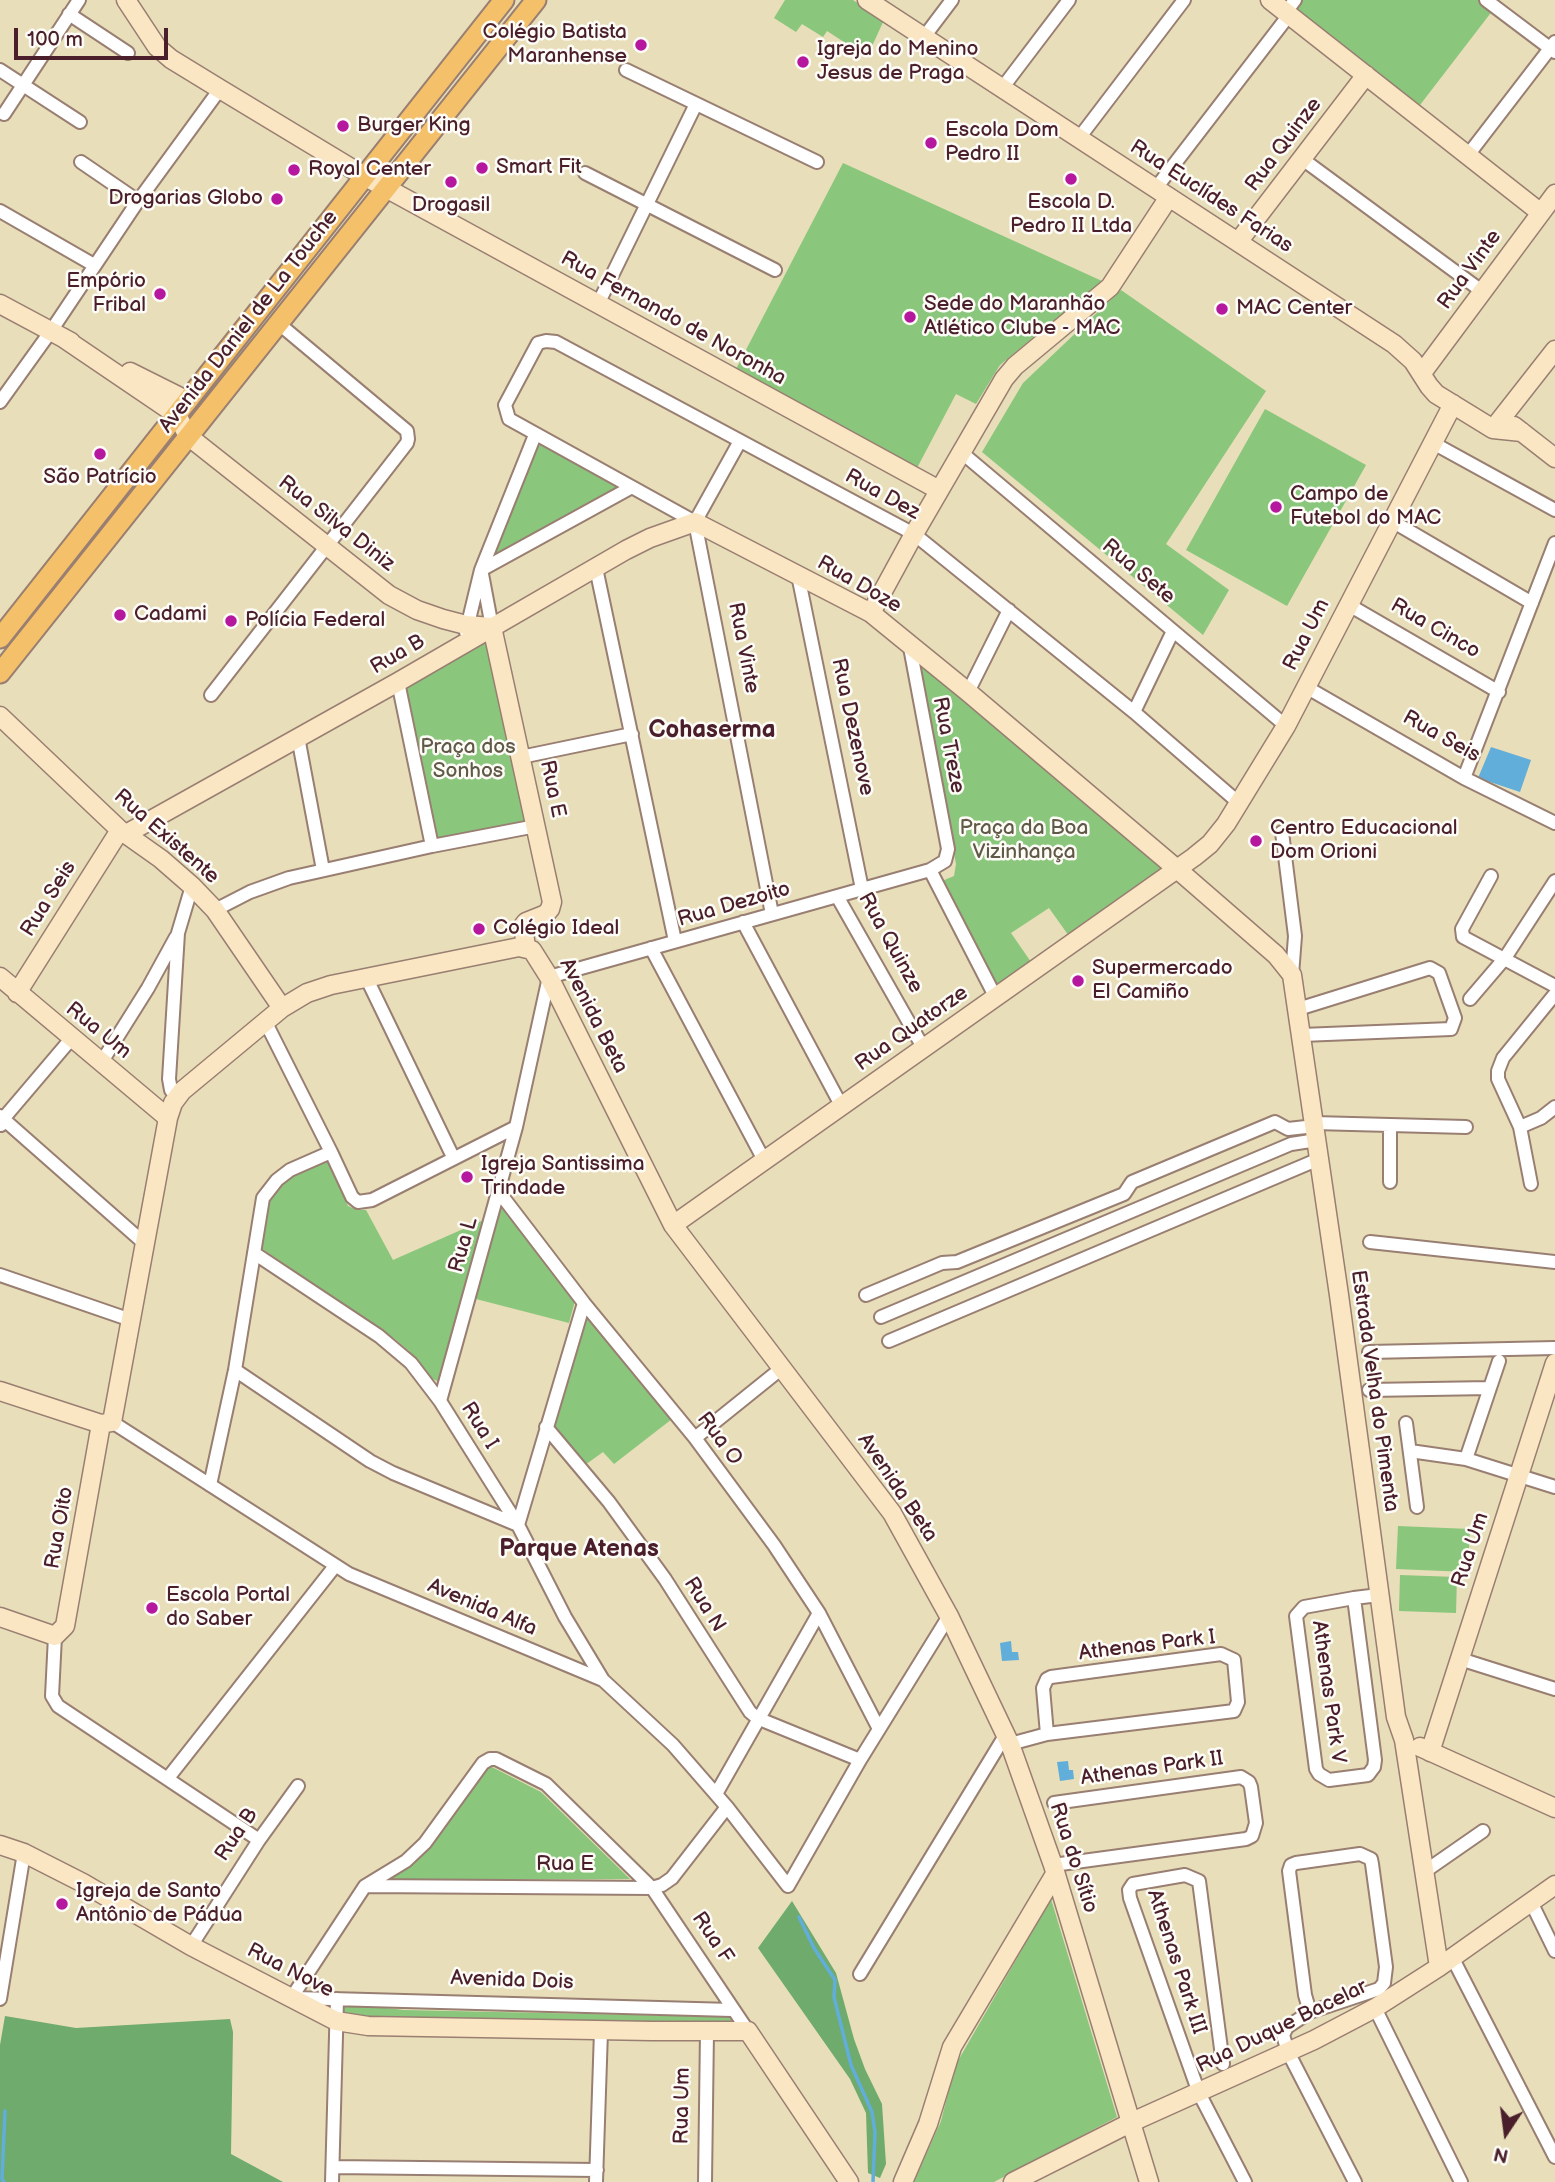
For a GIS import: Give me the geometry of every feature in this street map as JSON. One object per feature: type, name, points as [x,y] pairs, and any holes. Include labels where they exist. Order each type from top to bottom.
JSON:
[{"type":"main road","name":"Avenida Daniel de La Touche","points":[[0,638],[504,0]]},
{"type":"main road","name":"Avenida Daniel de La Touche","points":[[0,673],[536,0]]},
{"type":"main road","points":[[182,408],[203,417]]},
{"type":"street","points":[[4,114],[79,0]]},
{"type":"street","name":"Rua Fernando de Noronha","points":[[126,0],[157,47],[171,59],[364,176],[939,490]]},
{"type":"street","name":"Rua Euclídes Farias","points":[[867,0],[1394,344],[1413,361],[1432,390],[1453,404],[1522,432],[1555,458]]},
{"type":"street","points":[[924,37],[952,0]]},
{"type":"street","points":[[1003,87],[1069,0]]},
{"type":"street","points":[[1079,138],[1184,0]]},
{"type":"street","points":[[1270,0],[1290,9],[1366,75],[1541,213]]},
{"type":"street","points":[[1468,155],[1553,47],[1486,0]]},
{"type":"street","points":[[871,614],[939,490],[1010,371],[1110,287],[1163,192],[1290,9]]},
{"type":"street","points":[[69,15],[128,52]]},
{"type":"street","points":[[0,70],[80,122]]},
{"type":"street","points":[[626,70],[817,162]]},
{"type":"street","name":"Rua Quinze","points":[[1238,242],[1366,75]]},
{"type":"street","points":[[0,402],[57,334],[94,265],[220,89]]},
{"type":"street","points":[[598,304],[696,104]]},
{"type":"street","points":[[1301,158],[1482,292]]},
{"type":"street","points":[[80,162],[138,201]]},
{"type":"street","points":[[585,173],[775,270]]},
{"type":"street","name":"Rua Vinte","points":[[1422,373],[1555,194]]},
{"type":"street","points":[[0,211],[94,265]]},
{"type":"street","points":[[0,304],[57,334],[182,408]]},
{"type":"street","points":[[211,695],[407,443],[407,431],[278,323]]},
{"type":"street","name":"Rua Dez","points":[[512,422],[506,415],[505,405],[535,347],[542,341],[552,341],[914,534],[1134,712],[1239,803]]},
{"type":"street","points":[[1498,423],[1555,350]]},
{"type":"street","name":"Rua Um","points":[[1177,869],[1210,844],[1226,824],[1286,726],[1453,404]]},
{"type":"street","name":"Rua Silva Diniz","points":[[182,408],[188,436],[389,595],[430,615],[466,625],[492,627]]},
{"type":"street","name":"Rua Doze","points":[[512,422],[871,614],[909,642],[1177,869]]},
{"type":"street","points":[[462,645],[481,570],[535,435]]},
{"type":"street","points":[[695,522],[740,441]]},
{"type":"street","points":[[1433,443],[1555,510]]},
{"type":"street","name":"Rua Sete","points":[[961,452],[1286,726]]},
{"type":"street","points":[[481,570],[632,487]]},
{"type":"street","points":[[1392,521],[1531,603]]},
{"type":"street","name":"Rua Vinte","points":[[695,522],[772,914]]},
{"type":"street","name":"Rua B","points":[[123,832],[398,682],[650,538],[695,522]]},
{"type":"street","points":[[1464,778],[1555,543]]},
{"type":"street","points":[[596,568],[675,941]]},
{"type":"street","points":[[481,570],[492,627]]},
{"type":"street","name":"Rua Dezenove","points":[[798,575],[862,889]]},
{"type":"street","name":"Rua Cinco","points":[[1349,605],[1499,692]]},
{"type":"street","points":[[968,692],[1009,610]]},
{"type":"street","name":"Rua E","points":[[492,627],[552,906],[546,914],[524,924],[522,928],[526,947]]},
{"type":"street","points":[[1134,712],[1173,631]]},
{"type":"street","name":"Rua Treze","points":[[909,642],[948,849],[943,864],[930,870]]},
{"type":"street","points":[[398,682],[432,846]]},
{"type":"street","name":"Rua Seis","points":[[1306,687],[1464,778],[1555,823]]},
{"type":"street","name":"Rua Existente","points":[[0,716],[123,832],[161,859],[192,886],[215,910],[282,1008]]},
{"type":"street","points":[[522,757],[632,734]]},
{"type":"street","points":[[298,737],[323,870]]},
{"type":"street","points":[[215,910],[250,892],[289,878],[432,846],[536,827]]},
{"type":"street","name":"Rua Seis","points":[[17,993],[123,832]]},
{"type":"street","points":[[1282,832],[1295,936],[1292,975]]},
{"type":"street","points":[[1177,869],[1276,955],[1292,975]]},
{"type":"street","name":"Rua Quatorze","points":[[673,1226],[1177,869]]},
{"type":"street","points":[[930,870],[996,998]]},
{"type":"street","name":"Rua Dezoito","points":[[549,977],[930,870]]},
{"type":"street","points":[[1491,876],[1462,929],[1463,937],[1555,986]]},
{"type":"street","points":[[1470,999],[1505,958],[1555,881]]},
{"type":"street","points":[[101,1063],[162,965],[178,933],[192,886]]},
{"type":"street","name":"Rua Quinze","points":[[837,896],[924,1049]]},
{"type":"street","points":[[743,922],[842,1107]]},
{"type":"street","points":[[177,1097],[171,1090],[169,1079],[178,933]]},
{"type":"street","points":[[0,1391],[107,1423],[131,1320],[168,1118],[177,1097],[231,1048],[282,1008],[319,989],[526,947]]},
{"type":"street","name":"Avenida Beta","points":[[526,947],[536,953],[549,977],[673,1226],[892,1513],[949,1616]]},
{"type":"street","points":[[652,948],[765,1162]]},
{"type":"street","points":[[1298,1009],[1430,968],[1439,973],[1455,1018],[1451,1029],[1302,1035]]},
{"type":"street","name":"Estrada Velha do Pimenta","points":[[1292,975],[1396,1717],[1404,1740],[1424,1872],[1446,1962]]},
{"type":"street","name":"Rua Um","points":[[0,977],[168,1118]]},
{"type":"street","name":"Rua L","points":[[440,1401],[516,1126],[549,977]]},
{"type":"street","points":[[366,978],[453,1157]]},
{"type":"street","points":[[1531,1184],[1520,1127],[1498,1079],[1499,1065],[1555,995]]},
{"type":"street","points":[[265,1021],[352,1197],[358,1202],[364,1203],[516,1126]]},
{"type":"street","points":[[71,1039],[1,1121],[144,1243]]},
{"type":"street","points":[[1520,1127],[1541,1118],[1555,1107]]},
{"type":"street","points":[[866,1295],[942,1263],[957,1262],[1124,1194],[1132,1182],[1275,1122],[1288,1129],[1315,1130],[1390,1125],[1466,1127]]},
{"type":"street","points":[[1390,1125],[1390,1182]]},
{"type":"street","points":[[881,1317],[1291,1144],[1315,1130]]},
{"type":"street","points":[[210,1485],[235,1370],[263,1198],[269,1188],[290,1170],[331,1152]]},
{"type":"street","points":[[890,1341],[1319,1159]]},
{"type":"street","name":"Rua O","points":[[499,1192],[584,1303],[695,1438],[774,1545],[819,1613],[879,1729]]},
{"type":"street","points":[[1370,1242],[1555,1262]]},
{"type":"street","name":"Rua I","points":[[254,1253],[395,1349],[411,1363],[440,1401],[518,1525],[565,1617],[603,1679]]},
{"type":"street","points":[[0,1275],[131,1320]]},
{"type":"street","points":[[235,1370],[370,1461],[518,1525],[584,1303]]},
{"type":"street","points":[[1369,1352],[1549,1349]]},
{"type":"street","points":[[1466,1459],[1499,1361]]},
{"type":"street","name":"Rua Um","points":[[1430,1752],[1555,1363]]},
{"type":"street","points":[[695,1438],[782,1368]]},
{"type":"street","points":[[1369,1390],[1490,1388]]},
{"type":"street","name":"Avenida Alfa","points":[[107,1423],[210,1485],[335,1566],[603,1679],[673,1745],[727,1807],[788,1886],[860,1760]]},
{"type":"street","name":"Rua Oito","points":[[55,1636],[67,1621],[107,1423]]},
{"type":"street","points":[[1406,1423],[1417,1507]]},
{"type":"street","name":"Rua N","points":[[546,1427],[609,1502],[649,1557],[743,1704],[757,1718],[860,1760]]},
{"type":"street","points":[[1410,1451],[1466,1459],[1555,1488]]},
{"type":"street","points":[[168,1778],[335,1566]]},
{"type":"street","name":"Athenas Park V","points":[[1354,1598],[1374,1767],[1368,1775],[1329,1780],[1316,1769],[1296,1616],[1304,1607],[1354,1598],[1379,1595]]},
{"type":"street","points":[[716,1794],[819,1613]]},
{"type":"street","points":[[860,1760],[949,1616]]},
{"type":"street","name":"Rua do Sítio","points":[[949,1616],[1008,1739],[1054,1869],[1149,2182]]},
{"type":"street","points":[[0,1617],[55,1636],[52,1696],[58,1706],[259,1840]]},
{"type":"street","name":"Athenas Park I","points":[[1008,1739],[1234,1711],[1238,1702],[1234,1660],[1221,1654],[1051,1677],[1043,1688],[1047,1734]]},
{"type":"street","points":[[1460,1659],[1555,1689]]},
{"type":"street","points":[[860,1974],[1008,1739]]},
{"type":"street","points":[[1404,1740],[1555,1808]]},
{"type":"street","name":"Rua F","points":[[365,1886],[407,1861],[425,1843],[483,1763],[490,1759],[496,1759],[546,1784],[652,1888],[849,2182]]},
{"type":"street","name":"Athenas Park II","points":[[1054,1803],[1241,1777],[1249,1782],[1256,1823],[1252,1836],[1246,1839],[1074,1861],[1054,1869]]},
{"type":"street","name":"Rua B","points":[[191,1946],[259,1840],[299,1786]]},
{"type":"street","points":[[652,1888],[672,1878],[727,1807]]},
{"type":"street","points":[[1424,1872],[1483,1831]]},
{"type":"street","name":"Rua Nove","points":[[0,1845],[24,1853],[83,1883],[191,1946],[336,2021]]},
{"type":"street","points":[[0,1998],[24,1853]]},
{"type":"street","points":[[1310,2012],[1305,1995],[1289,1871],[1291,1865],[1367,1855],[1372,1864],[1386,1967],[1384,1983],[1379,1989],[1310,2012],[1284,2030],[1283,2035],[1288,2052],[1355,2182]]},
{"type":"street","points":[[904,2182],[928,2124],[952,2047],[1054,1869]]},
{"type":"street","name":"Athenas Park III","points":[[1199,2093],[1130,1898],[1129,1890],[1139,1881],[1185,1875],[1199,1881],[1223,2064]]},
{"type":"street","name":"Rua Duque Bacelar","points":[[1013,2182],[1132,2122],[1288,2052],[1375,2008],[1555,1885]]},
{"type":"street","points":[[292,1997],[365,1886]]},
{"type":"street","name":"Rua E","points":[[365,1886],[652,1888]]},
{"type":"street","points":[[1531,1902],[1555,1951]]},
{"type":"street","points":[[1446,1962],[1555,2157]]},
{"type":"street","name":"Avenida Dois","points":[[292,1997],[732,2010]]},
{"type":"street","points":[[332,2182],[337,1998]]},
{"type":"street","points":[[1375,2008],[1461,2182]]},
{"type":"street","points":[[336,2021],[368,2026],[748,2031]]},
{"type":"street","points":[[333,2167],[596,2176],[601,2031]]},
{"type":"street","name":"Rua Um","points":[[705,2182],[707,2031]]},
{"type":"street","points":[[1199,2093],[1245,2182]]},
{"type":"green space","points":[[785,0],[853,0],[884,20],[867,57],[827,31],[823,37],[802,24],[796,32],[774,18]]},
{"type":"green space","points":[[1300,0],[1480,0],[1493,10],[1420,105],[1293,9]]},
{"type":"green space","name":"Sede do Maranhão Atlético Clube - MAC","points":[[843,163],[1102,281],[1000,365],[976,404],[956,394],[917,468],[736,369]]},
{"type":"green space","points":[[1121,290],[1266,391],[1166,544],[1229,590],[1203,635],[982,452],[1023,383]]},
{"type":"green space","name":"Campo de Futebol do MAC","points":[[1265,409],[1366,465],[1287,606],[1186,550]]},
{"type":"green space","points":[[539,442],[620,486],[494,557]]},
{"type":"green space","name":"Praça dos Sonhos","points":[[488,636],[530,821],[438,838],[404,684]]},
{"type":"green space","name":"Praça da Boa Vizinhança","points":[[917,661],[1169,868],[1069,936],[1049,908],[1011,933],[1031,962],[997,986],[942,881],[954,876],[956,864]]},
{"type":"green space","points":[[328,1160],[348,1206],[366,1210],[393,1260],[488,1218],[439,1382],[429,1377],[409,1351],[395,1339],[261,1248],[265,1216],[278,1188],[291,1176]]},
{"type":"green space","points":[[501,1207],[575,1301],[569,1323],[476,1299]]},
{"type":"green space","points":[[587,1314],[672,1419],[614,1464],[603,1452],[585,1465],[553,1426]]},
{"type":"green space","points":[[1398,1526],[1470,1529],[1468,1572],[1396,1569]]},
{"type":"green space","points":[[1400,1575],[1457,1577],[1456,1613],[1399,1611]]},
{"type":"green space","points":[[488,1765],[541,1792],[630,1879],[382,1880],[407,1865]]},
{"type":"green space","points":[[1051,1899],[1117,2117],[994,2182],[914,2182],[941,2121],[955,2066]]},
{"type":"green space","points":[[792,1901],[836,1973],[854,2039],[882,2104],[886,2164],[880,2178],[868,2173],[866,2113],[850,2079],[758,1948]]},
{"type":"green space","points":[[344,2003],[404,2010],[730,2017],[733,2025],[370,2022],[343,2015]]},
{"type":"green space","points":[[5,2016],[76,2028],[230,2019],[233,2032],[231,2154],[283,2182],[0,2182],[0,2045]]},
{"type":"water","points":[[1491,747],[1531,760],[1520,792],[1478,778]]},
{"type":"water","points":[[1011,1641],[1012,1652],[1018,1652],[1019,1660],[1002,1661],[1000,1643]]},
{"type":"water","points":[[1068,1761],[1074,1779],[1060,1781],[1057,1762]]},
{"type":"waterway","points":[[799,1917],[814,1948],[835,1980],[834,1997],[851,2065],[872,2112],[875,2132],[873,2182]]},
{"type":"waterway","points":[[4,2182],[5,2111]]},
{"type":"place","name":"Colégio Batista Maranhense","points":[[641,45]]},
{"type":"place","name":"Igreja do Menino Jesus de Praga","points":[[803,62]]},
{"type":"place","name":"Burger King","points":[[343,126]]},
{"type":"place","name":"Escola Dom Pedro II","points":[[931,143]]},
{"type":"place","name":"Smart Fit","points":[[482,168]]},
{"type":"place","name":"Royal Center","points":[[294,170]]},
{"type":"place","name":"Escola D. Pedro II Ltda","points":[[1071,179]]},
{"type":"place","name":"Drogasil","points":[[451,182]]},
{"type":"place","name":"Drogarias Globo","points":[[277,199]]},
{"type":"place","name":"Empório Fribal","points":[[160,294]]},
{"type":"place","name":"MAC Center","points":[[1222,309]]},
{"type":"place","name":"Sede do Maranhão Atlético Clube - MAC","points":[[910,317]]},
{"type":"place","name":"São Patrício","points":[[100,454]]},
{"type":"place","name":"Campo de Futebol do MAC","points":[[1276,507]]},
{"type":"place","name":"Cadami","points":[[120,615]]},
{"type":"place","name":"Polícia Federal","points":[[231,621]]},
{"type":"place","name":"Centro Educacional Dom Orioni","points":[[1256,841]]},
{"type":"place","name":"Colégio Ideal","points":[[479,929]]},
{"type":"place","name":"Supermercado El Camiño","points":[[1078,981]]},
{"type":"place","name":"Igreja Santissima Trindade","points":[[467,1177]]},
{"type":"place","name":"Escola Portal do Saber","points":[[152,1608]]},
{"type":"place","name":"Igreja de Santo Antônio de Pádua","points":[[62,1904]]},
{"type":"district","name":"Cohaserma","points":[[712,731]]},
{"type":"district","name":"Parque Atenas","points":[[579,1550]]}]
